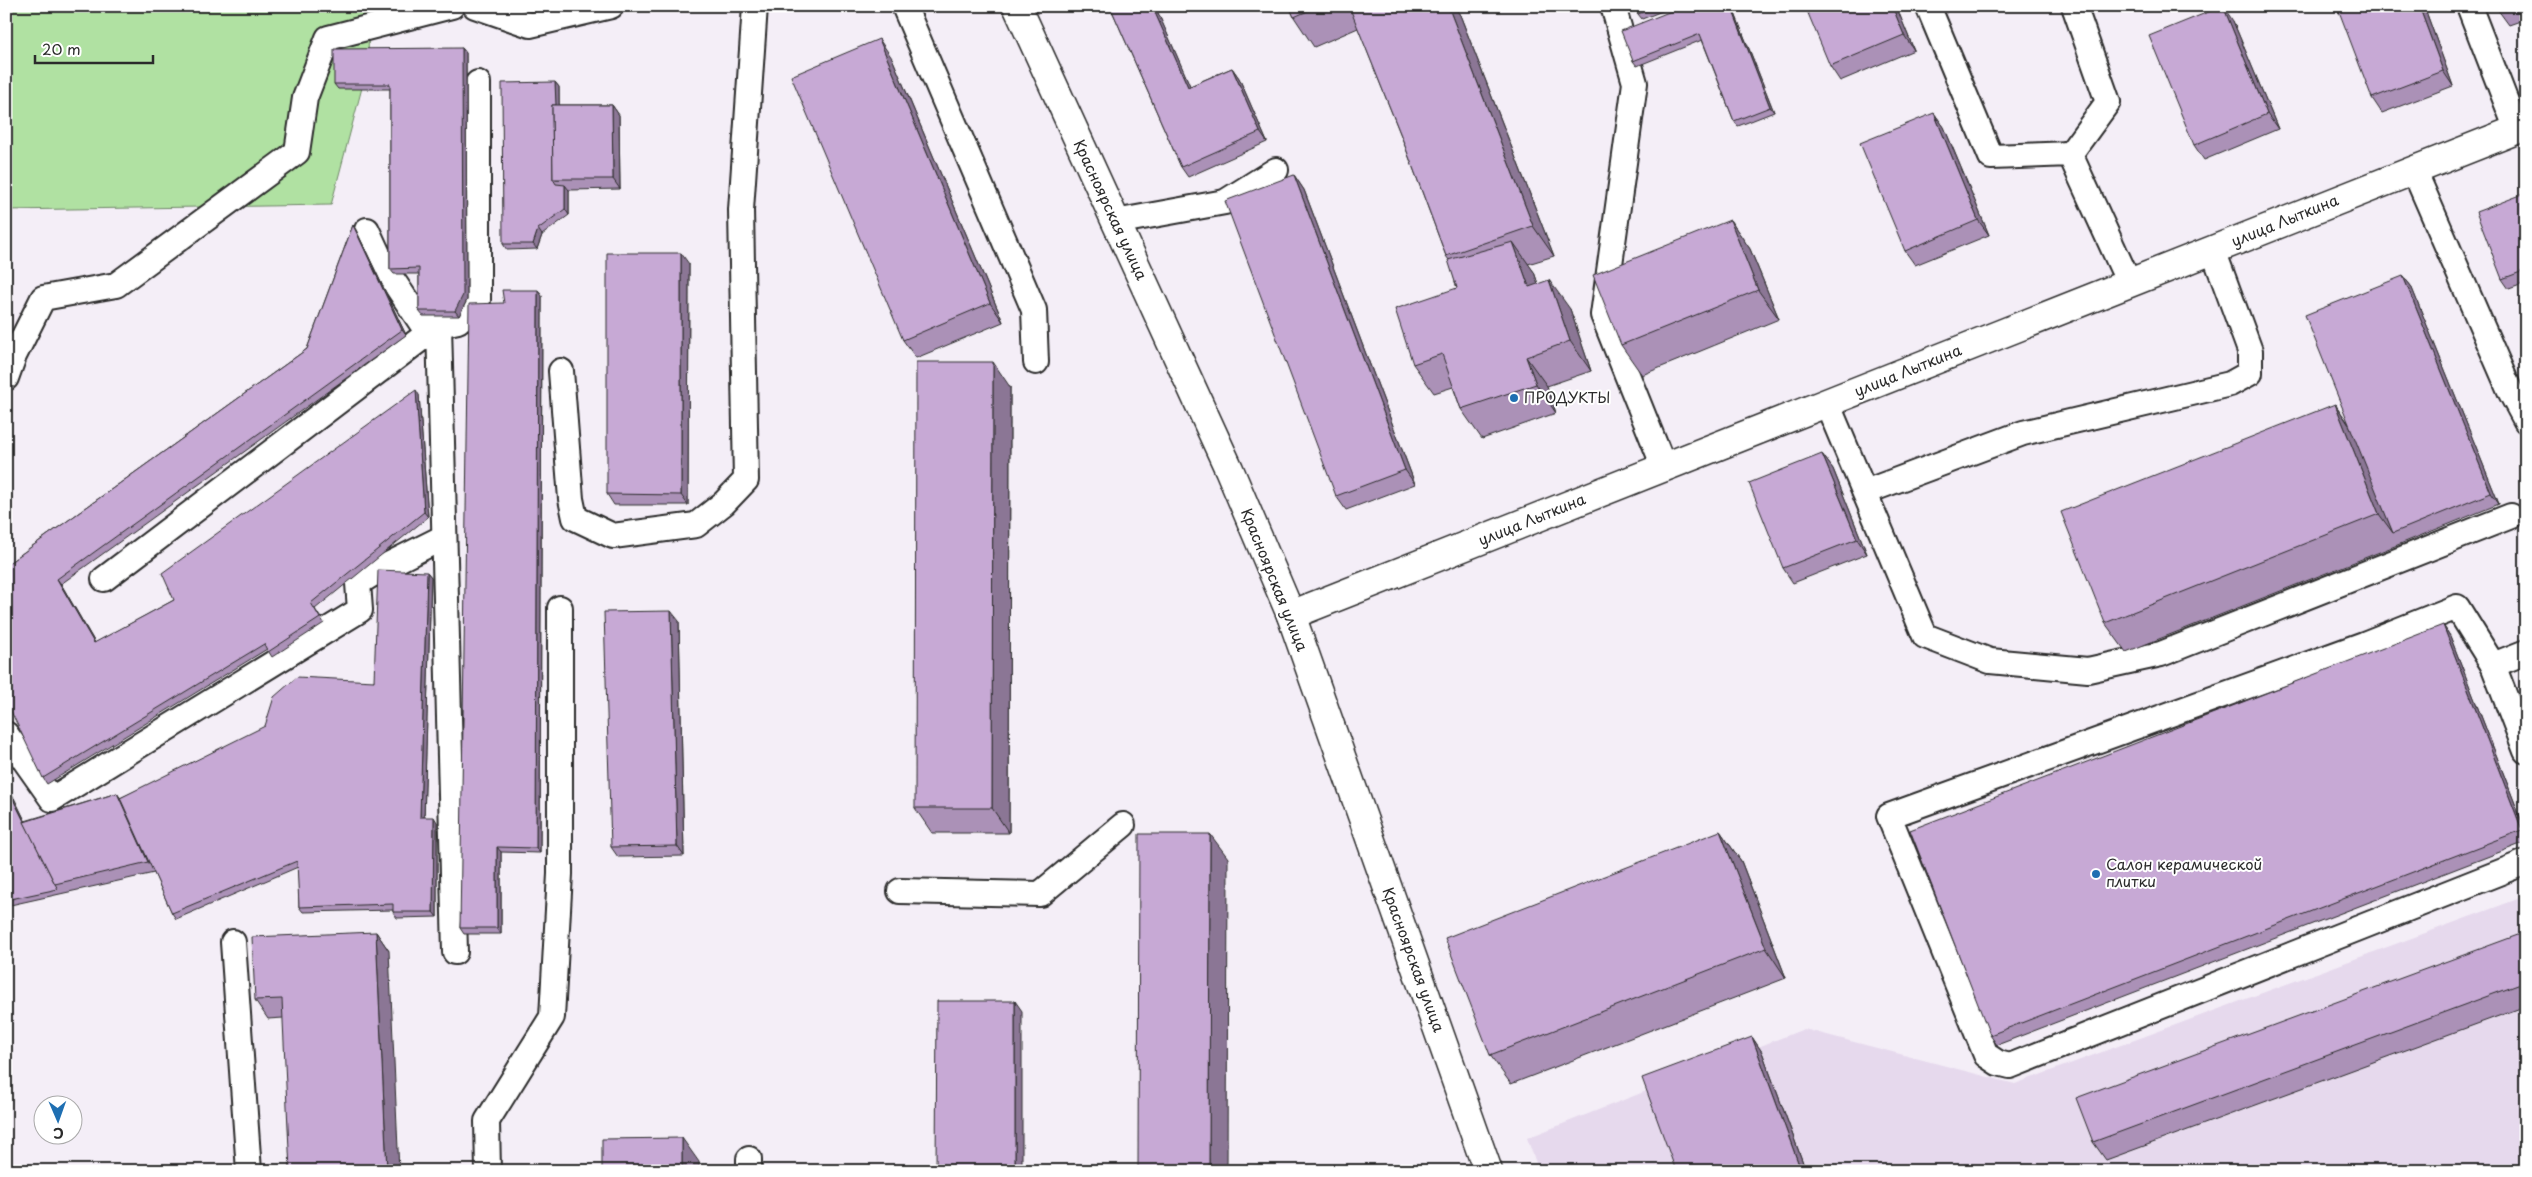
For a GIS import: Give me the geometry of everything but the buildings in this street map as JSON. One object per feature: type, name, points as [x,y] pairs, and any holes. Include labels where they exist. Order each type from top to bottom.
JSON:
[{"type":"street","name":"Красноярская улица","points":[[1017,6],[1228,469],[1291,615],[1488,1171]]},
{"type":"street","name":"улица Лыткина","points":[[1291,615],[2521,128]]},
{"type":"lane","points":[[6,378],[14,356],[43,298],[116,285],[298,152],[305,98],[328,38],[452,6]]},
{"type":"lane","points":[[475,6],[530,25],[611,6]]},
{"type":"lane","points":[[561,371],[571,499],[575,518],[613,536],[696,525],[724,503],[746,480],[741,210],[755,6]]},
{"type":"lane","points":[[904,6],[1034,310],[1036,362]]},
{"type":"lane","points":[[1613,6],[1634,83],[1603,316],[1664,467]]},
{"type":"lane","points":[[1928,6],[1992,157],[2070,154]]},
{"type":"lane","points":[[2070,154],[2108,102],[2074,6]]},
{"type":"lane","points":[[2469,6],[2521,128]]},
{"type":"lane","points":[[104,579],[434,329],[458,321],[478,300],[478,83]]},
{"type":"lane","points":[[2070,154],[2129,283]]},
{"type":"lane","points":[[1116,222],[1225,202],[1276,170]]},
{"type":"lane","points":[[2414,170],[2511,393],[2526,421]]},
{"type":"lane","points":[[367,230],[384,267],[434,329],[444,537],[455,952]]},
{"type":"lane","points":[[1864,492],[2023,433],[2230,384],[2250,373],[2250,351],[2213,250]]},
{"type":"lane","points":[[1827,403],[1925,636],[1990,661],[2088,670],[2162,654],[2511,516]]},
{"type":"lane","points":[[6,734],[52,799],[360,610],[358,583],[384,567],[444,537]]},
{"type":"lane","points":[[2526,751],[2493,665],[2457,607],[2364,644],[1890,816],[1986,1055],[1998,1063],[2010,1066],[2526,862]]},
{"type":"lane","points":[[488,1171],[487,1121],[552,1017],[560,874],[560,608]]},
{"type":"lane","points":[[2493,665],[2526,652]]},
{"type":"lane","points":[[900,892],[1040,894],[1123,825]]},
{"type":"lane","points":[[234,942],[249,1171]]},
{"type":"shaded area","points":[[2526,896],[2526,1171],[1539,1171],[1527,1138],[1804,1029],[2015,1084]]},
{"type":"green space","points":[[6,6],[369,6],[368,65],[331,205],[6,210]]},
{"type":"place","name":"ПРОДУКТЫ","points":[[1514,398]]},
{"type":"place","name":"Салон керамической плитки","points":[[2096,874]]}]
